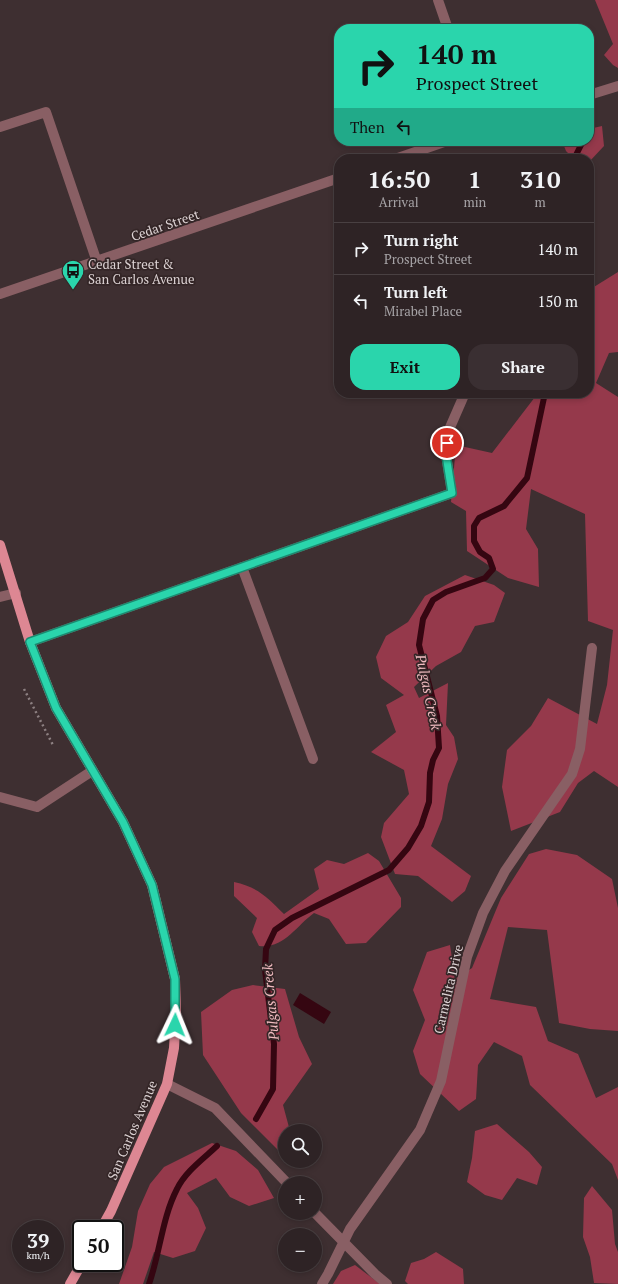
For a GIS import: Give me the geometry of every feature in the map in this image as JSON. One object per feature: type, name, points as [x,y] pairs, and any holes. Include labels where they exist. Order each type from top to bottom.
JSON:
[{"type":"main road","name":"San Carlos Avenue","points":[[0,546],[16,592],[30,642],[56,708],[123,822],[152,885],[175,979],[176,1014],[174,1048],[167,1084],[106,1220]]},
{"type":"main road","points":[[70,1284],[77,1272]]},
{"type":"street","points":[[438,0],[446,24]]},
{"type":"street","points":[[594,93],[618,86]]},
{"type":"street","points":[[0,127],[46,112],[97,262]]},
{"type":"street","points":[[409,154],[433,146]]},
{"type":"street","name":"Cedar Street","points":[[0,294],[334,180]]},
{"type":"street","points":[[30,642],[452,493],[446,455],[448,432],[463,398]]},
{"type":"street","points":[[242,567],[313,759]]},
{"type":"street","points":[[0,597],[16,592]]},
{"type":"street","name":"Carmelita Drive","points":[[322,1284],[350,1229],[420,1130],[441,1082],[466,957],[483,913],[505,871],[572,774],[580,749],[592,648]]},
{"type":"street","points":[[0,797],[37,807],[92,771]]},
{"type":"street","points":[[167,1084],[215,1108],[280,1176]]},
{"type":"street","points":[[322,1220],[387,1284]]},
{"type":"path","points":[[24,689],[53,745]]},
{"type":"shaded area","points":[[595,0],[618,0],[618,68],[613,65],[604,55],[613,44]]},
{"type":"shaded area","points":[[602,126],[604,146],[594,157],[594,154],[569,154],[566,151],[564,146],[594,146],[594,128]]},
{"type":"shaded area","points":[[618,272],[618,352],[609,353],[596,383],[618,397],[618,787],[594,771],[578,783],[560,812],[511,831],[502,787],[507,750],[531,726],[548,698],[597,724],[607,685],[613,630],[588,621],[585,514],[531,489],[526,529],[538,549],[539,587],[508,578],[467,551],[466,511],[451,502],[456,445],[492,453],[534,398],[594,398],[594,287]]},
{"type":"shaded area","points":[[465,575],[494,585],[505,593],[494,622],[475,626],[461,652],[436,666],[414,687],[419,698],[448,683],[446,725],[454,737],[458,759],[448,784],[442,819],[431,846],[471,876],[465,891],[452,902],[418,876],[395,874],[381,837],[384,823],[409,794],[404,770],[371,752],[396,732],[386,705],[404,695],[381,678],[376,657],[386,636],[408,622],[425,596]]},
{"type":"shaded area","points":[[546,849],[577,855],[612,879],[618,908],[618,1031],[590,1029],[559,1023],[547,930],[508,927],[490,999],[536,1007],[548,1041],[578,1054],[596,1098],[618,1087],[618,1180],[612,1164],[530,1085],[522,1056],[494,1042],[478,1065],[476,1099],[459,1111],[420,1074],[413,1051],[425,1020],[413,990],[427,952],[450,945],[455,979],[472,968],[501,898],[529,854]]},
{"type":"shaded area","points":[[368,853],[379,861],[401,898],[401,907],[366,943],[346,944],[329,919],[314,913],[283,940],[268,946],[259,946],[252,932],[257,918],[234,896],[234,882],[256,890],[284,914],[319,889],[314,869],[327,860],[344,864]]},
{"type":"shaded area","points":[[253,985],[285,989],[299,1037],[312,1064],[283,1105],[288,1124],[278,1124],[278,1150],[241,1113],[203,1055],[201,1012],[232,990]]},
{"type":"shaded area","points":[[300,993],[331,1012],[324,1024],[293,1005]]},
{"type":"shaded area","points":[[497,1124],[529,1152],[542,1167],[537,1185],[517,1178],[502,1200],[485,1195],[467,1182],[472,1158],[475,1131]]},
{"type":"shaded area","points":[[212,1143],[236,1151],[258,1170],[274,1198],[249,1206],[230,1197],[216,1178],[187,1193],[198,1208],[206,1228],[195,1251],[173,1258],[154,1252],[143,1284],[119,1284],[132,1247],[138,1211],[150,1184],[164,1167]]},
{"type":"shaded area","points":[[592,1186],[612,1210],[615,1244],[618,1252],[618,1284],[594,1283],[590,1257],[583,1237],[584,1198]]},
{"type":"shaded area","points":[[436,1252],[463,1269],[464,1284],[408,1284],[405,1281],[411,1263],[424,1259]]},
{"type":"shaded area","points":[[355,1265],[380,1284],[333,1284],[341,1271]]},
{"type":"waterway","name":"Pulgas Creek","points":[[576,154],[580,146]]},
{"type":"waterway","name":"Pulgas Creek","points":[[256,1119],[273,1089],[274,1044],[265,970],[266,949],[275,930],[292,918],[389,870],[408,848],[421,826],[429,802],[430,773],[433,760],[439,748],[437,716],[419,645],[423,619],[433,600],[446,592],[485,578],[493,569],[489,558],[480,552],[474,541],[474,526],[479,518],[504,506],[527,478],[544,398]]},
{"type":"waterway","name":"Pulgas Creek","points":[[149,1284],[164,1224],[177,1189],[189,1171],[217,1146]]},
{"type":"place","name":"Cedar Street & San Carlos Avenue","points":[[73,290]]},
{"type":"route","points":[[175,1025],[175,979],[152,885],[123,822],[76,745],[56,708],[30,642],[452,493],[446,455],[447,443]]}]
